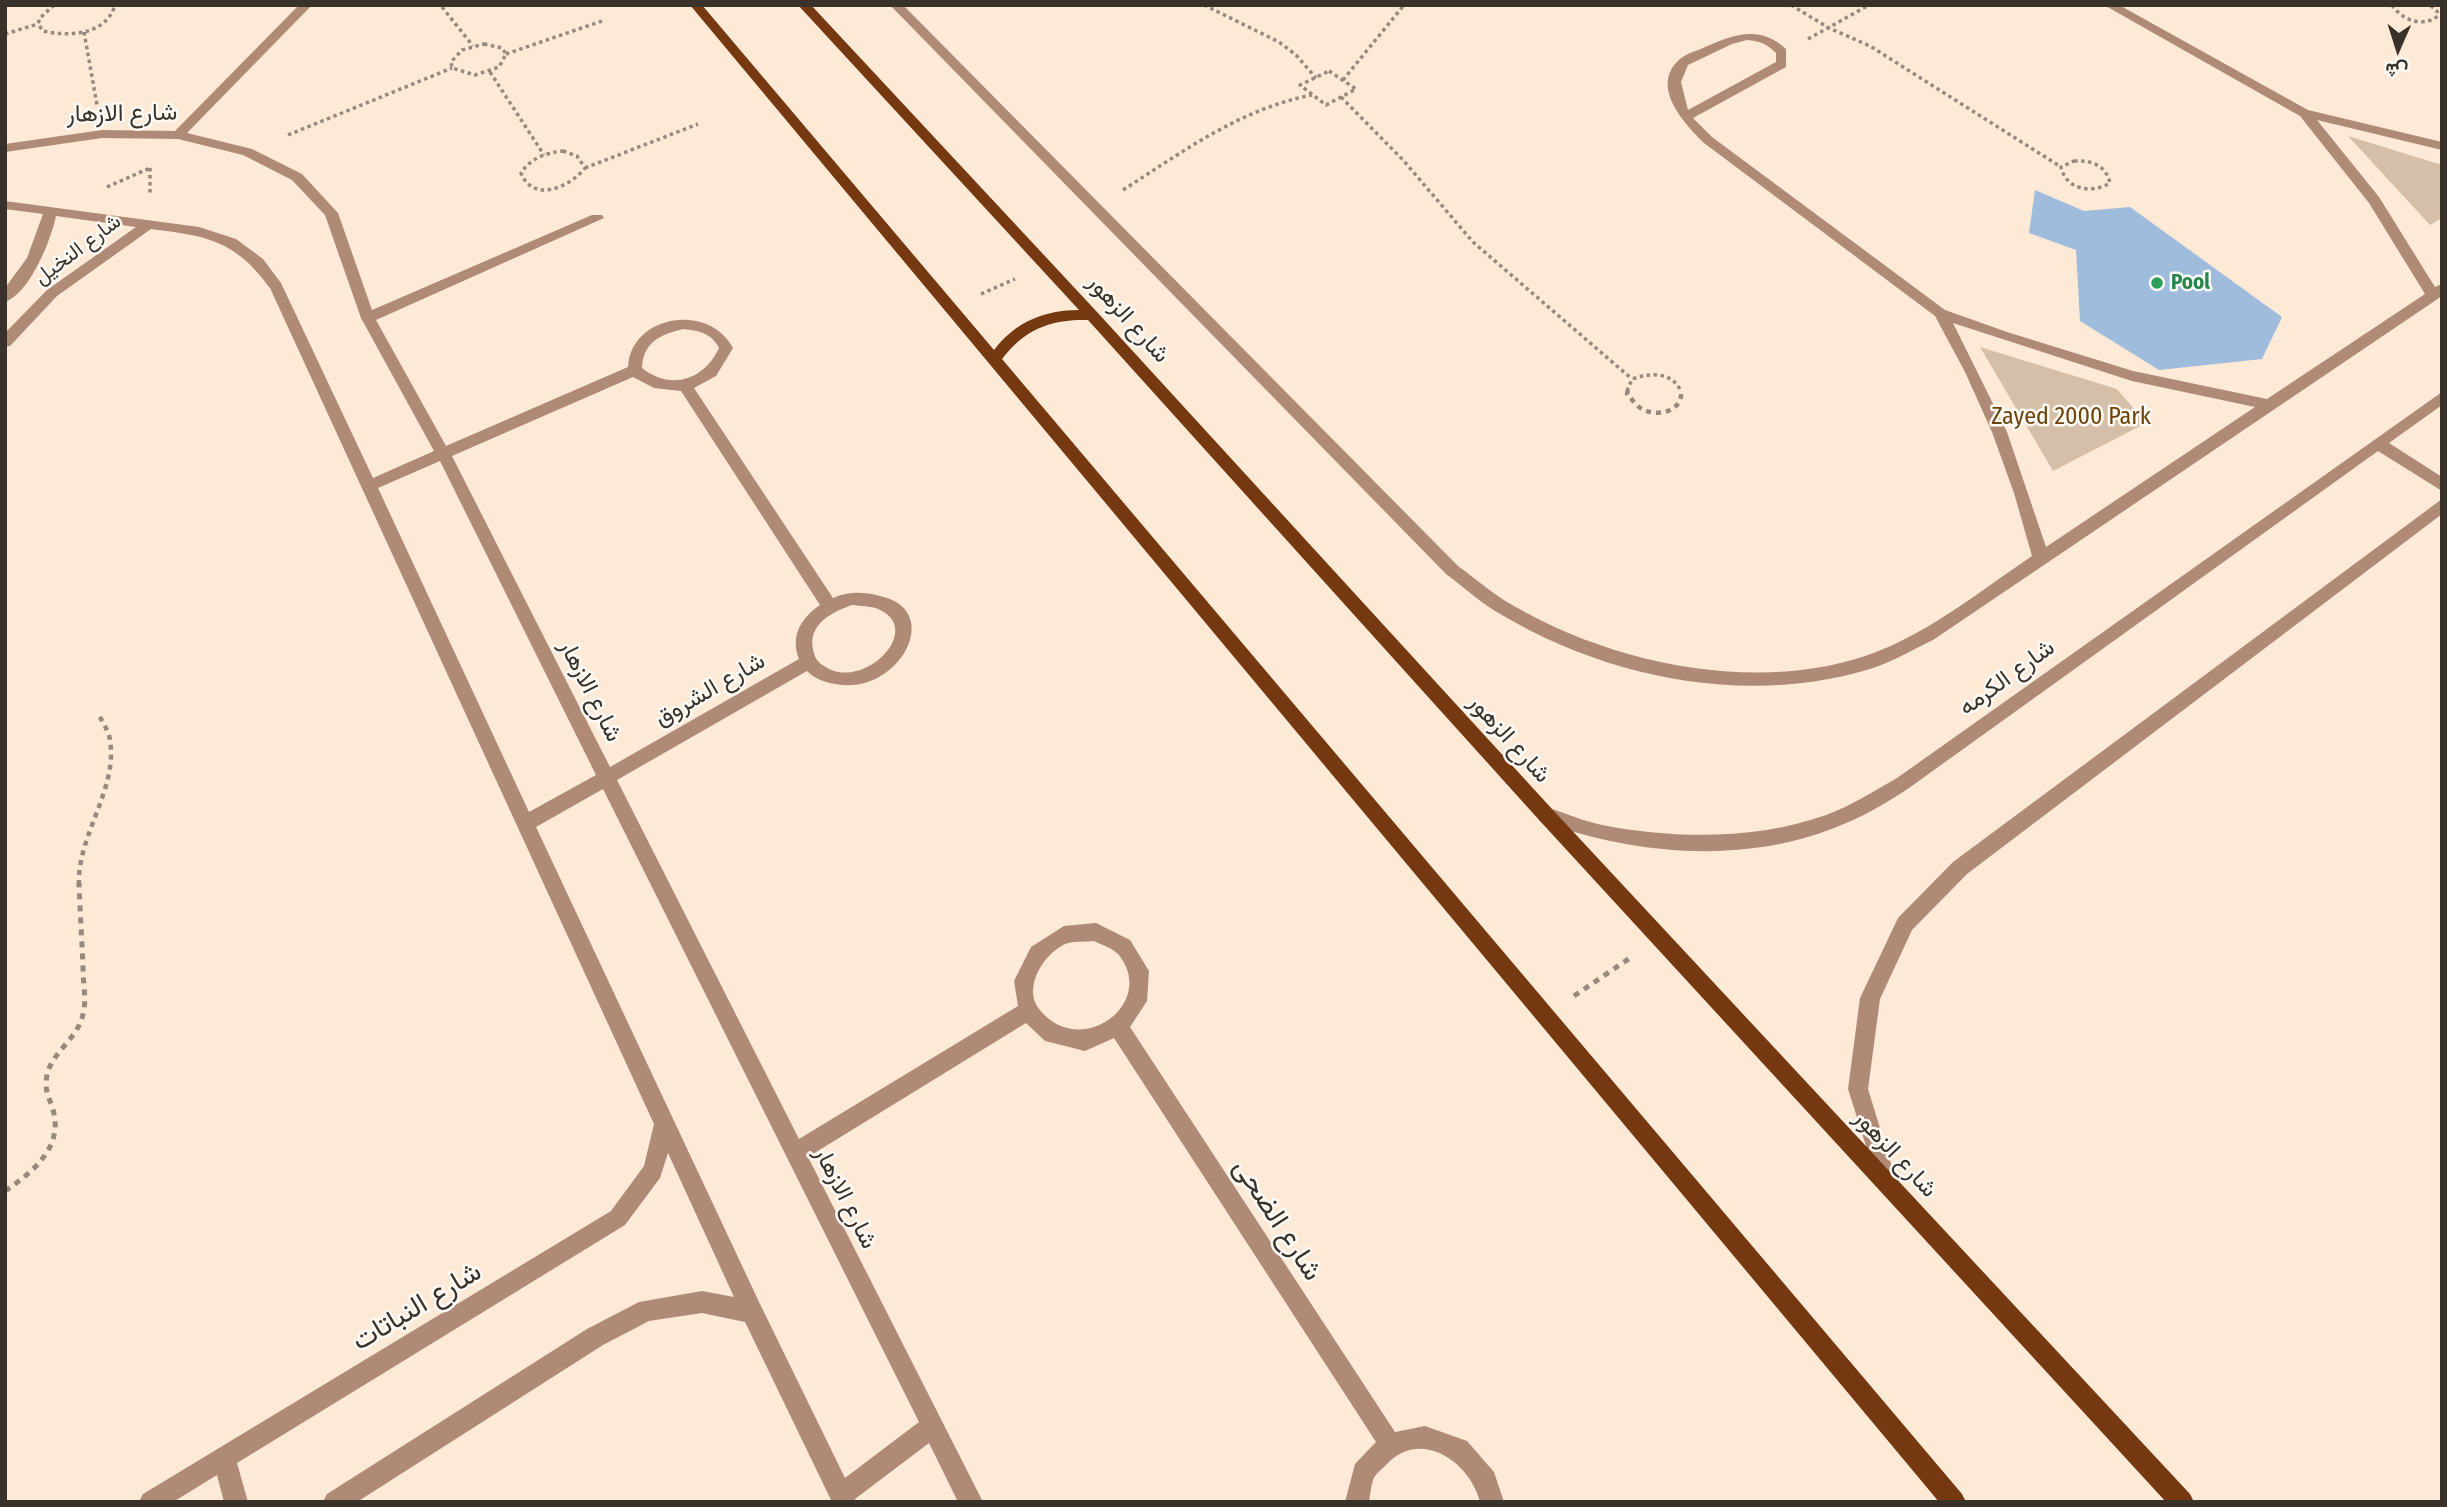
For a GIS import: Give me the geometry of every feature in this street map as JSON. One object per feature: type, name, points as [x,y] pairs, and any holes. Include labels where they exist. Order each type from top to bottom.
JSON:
[{"type":"main road","points":[[696,5],[1954,1502]]},
{"type":"main road","name":"شارع الزهور","points":[[804,5],[1092,315],[1546,816],[2182,1502]]},
{"type":"main road","points":[[993,361],[1016,332],[1032,323],[1071,313],[1092,315]]},
{"type":"street","points":[[178,135],[306,5]]},
{"type":"street","points":[[896,5],[1452,570],[1507,611],[1574,645],[1647,668],[1724,678],[1799,676],[1869,662],[1927,635],[2437,292],[2356,172],[2304,113]]},
{"type":"street","points":[[2110,5],[2304,113],[2442,146]]},
{"type":"street","points":[[1685,117],[1782,64],[1782,52],[1768,41],[1746,36],[1736,37],[1684,62],[1675,82],[1675,94],[1685,117],[1708,140],[1940,313],[2001,336],[2119,372],[2269,405]]},
{"type":"street","name":"شارع الازهار","points":[[5,148],[102,134],[178,135],[247,152],[297,177],[331,213],[368,318],[443,453],[971,1502]]},
{"type":"street","points":[[5,205],[194,230],[231,242],[258,262],[276,286],[666,1121],[752,1312],[842,1498],[933,1426]]},
{"type":"street","name":"شارع النخيل","points":[[5,297],[33,262],[46,236],[50,212]]},
{"type":"street","points":[[368,318],[597,218]]},
{"type":"street","name":"شارع النخيل","points":[[5,342],[52,293],[83,268],[149,225]]},
{"type":"street","points":[[1940,313],[1972,369],[2010,453],[2041,559]]},
{"type":"street","points":[[684,324],[705,326],[720,335],[726,348],[721,363],[706,377],[685,385],[663,387],[645,381],[635,370],[634,355],[644,340],[662,329],[684,324]]},
{"type":"street","points":[[368,486],[635,370]]},
{"type":"street","points":[[685,385],[829,605]]},
{"type":"street","name":"شارع الكرمه","points":[[1546,816],[1602,833],[1656,840],[1736,841],[1798,831],[1856,811],[1903,783],[2442,397]]},
{"type":"street","points":[[2377,443],[2442,485]]},
{"type":"street","points":[[1886,1181],[1858,1089],[1870,998],[1905,924],[1960,868],[2442,505]]},
{"type":"street","points":[[851,598],[875,598],[894,608],[904,624],[904,643],[892,661],[872,675],[848,680],[824,675],[808,662],[802,643],[806,632],[810,622],[829,605],[851,598]]},
{"type":"street","name":"شارع الشروق","points":[[527,823],[808,662]]},
{"type":"street","points":[[1096,932],[1123,946],[1139,971],[1137,1001],[1118,1027],[1086,1041],[1052,1034],[1028,1011],[1024,981],[1038,953],[1064,935],[1096,932]]},
{"type":"street","points":[[796,1153],[1028,1011]]},
{"type":"street","name":"شارع الضحى","points":[[1118,1027],[1390,1444]]},
{"type":"street","name":"شارع النباتات","points":[[151,1502],[618,1218],[653,1171],[666,1121]]},
{"type":"street","points":[[335,1502],[595,1337],[647,1310],[702,1301],[752,1312]]},
{"type":"street","points":[[1357,1502],[1363,1472],[1390,1444],[1425,1437],[1459,1449],[1486,1480],[1492,1502]]},
{"type":"street","points":[[224,1458],[236,1502]]},
{"type":"path","points":[[38,24],[40,18],[54,5]]},
{"type":"path","points":[[38,24],[43,31],[53,35],[84,32],[108,20],[114,13],[115,5]]},
{"type":"path","points":[[1204,5],[1227,20],[1277,41],[1292,51],[1316,78]]},
{"type":"path","points":[[1343,80],[1404,5]]},
{"type":"path","points":[[1791,5],[1829,28],[1870,46],[2061,167],[2065,180],[2074,186],[2096,190],[2110,183],[2109,177],[2096,164],[2075,160],[2061,167]]},
{"type":"path","points":[[1782,52],[1869,5]]},
{"type":"path","points":[[2392,5],[2407,19],[2427,22],[2438,16],[2430,5]]},
{"type":"path","points":[[442,7],[473,46]]},
{"type":"path","points":[[506,54],[605,20]]},
{"type":"path","points":[[5,34],[38,24]]},
{"type":"path","points":[[84,32],[102,134]]},
{"type":"path","points":[[452,68],[451,62],[455,56],[473,46],[495,45],[506,54]]},
{"type":"path","points":[[247,152],[452,68],[467,75],[490,72],[505,60],[506,54]]},
{"type":"path","points":[[1329,71],[1356,89],[1326,105],[1300,85],[1316,78],[1329,71]]},
{"type":"path","points":[[490,72],[544,155]]},
{"type":"path","points":[[1095,207],[1243,116],[1286,98],[1312,95]]},
{"type":"path","points":[[1341,97],[1403,160],[1473,242],[1632,379]]},
{"type":"path","points":[[585,167],[575,154],[563,151],[544,155],[526,165],[521,173],[523,181],[530,187],[542,190],[570,184],[580,176],[585,167],[698,124]]},
{"type":"path","points":[[949,309],[1046,265]]},
{"type":"path","points":[[1641,374],[1664,375],[1681,388],[1684,396],[1681,404],[1664,413],[1641,409],[1628,394],[1632,379],[1641,374]]},
{"type":"path","points":[[5,1191],[32,1174],[55,1140],[56,1109],[45,1093],[48,1071],[80,1024],[87,999],[83,978],[79,875],[87,836],[111,767],[110,738],[99,715]]},
{"type":"path","points":[[1545,1016],[1660,938]]},
{"type":"green space","points":[[2348,136],[2442,165],[2442,218],[2430,225]]},
{"type":"green space","name":"Zayed 2000 Park","points":[[1980,347],[2117,389],[2146,423],[2053,471]]},
{"type":"water","name":"Pool","points":[[2035,190],[2084,211],[2130,207],[2282,317],[2262,359],[2159,370],[2080,321],[2076,250],[2029,233]]},
{"type":"place","name":"Pool","points":[[2157,283]]}]
